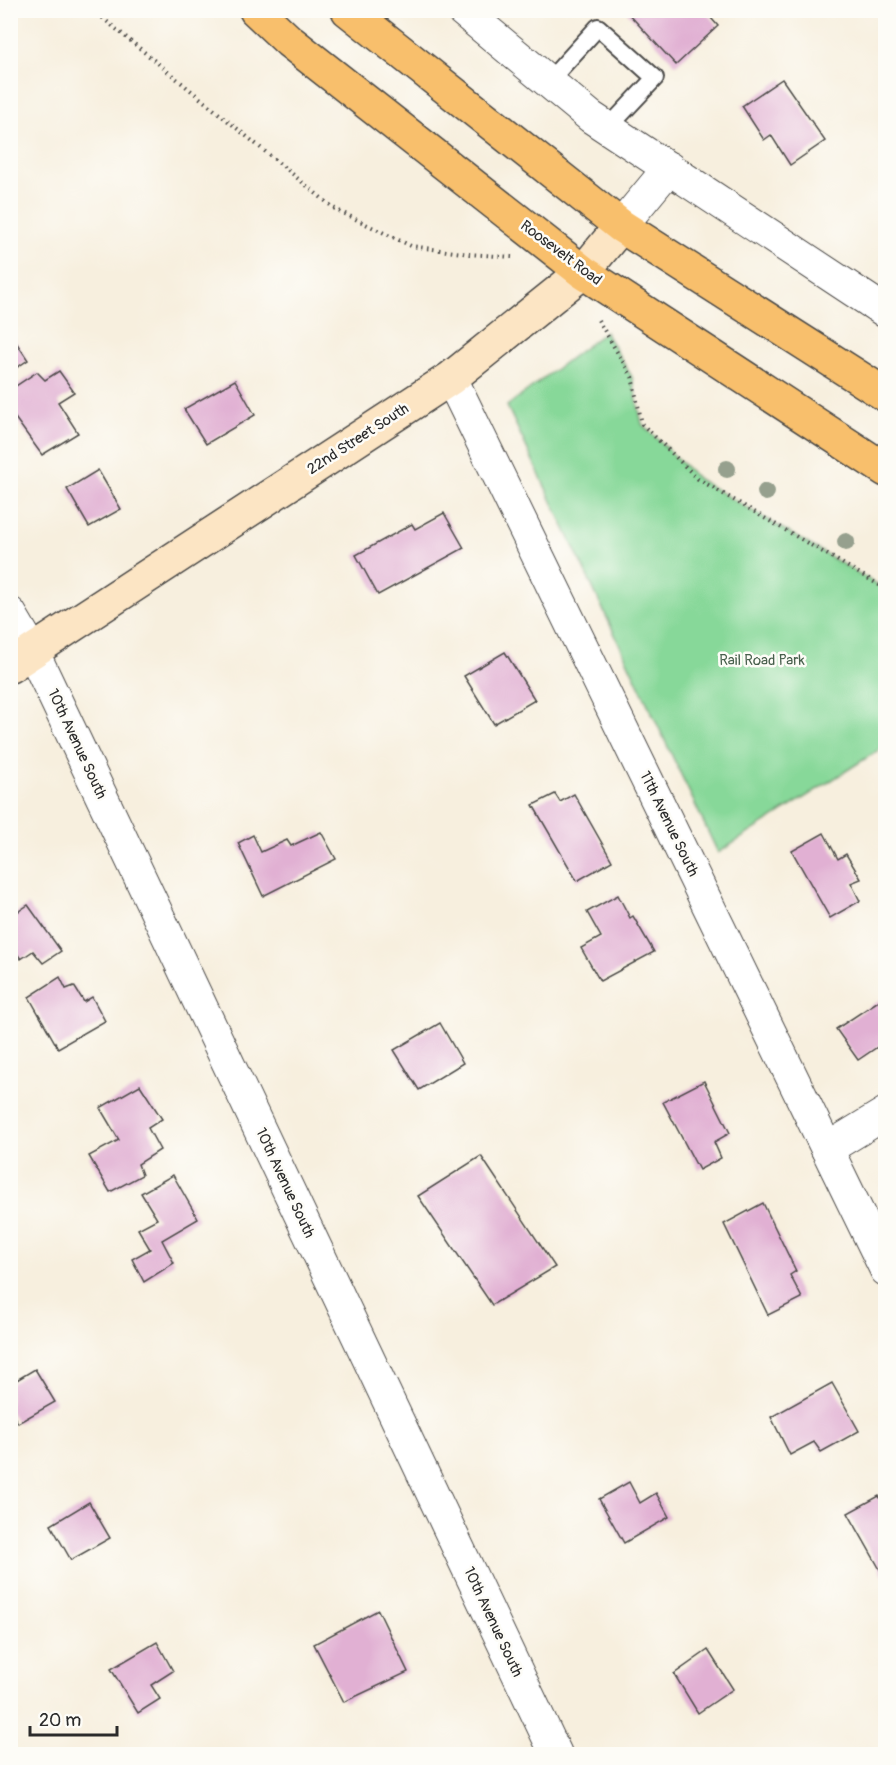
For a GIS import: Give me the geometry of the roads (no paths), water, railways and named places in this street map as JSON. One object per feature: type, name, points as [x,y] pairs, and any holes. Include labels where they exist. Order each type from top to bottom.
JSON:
[{"type":"main road","name":"Roosevelt Road","points":[[256,10],[289,41],[573,279],[885,470]]},
{"type":"main road","points":[[348,10],[621,225],[885,395]]},
{"type":"street","points":[[462,10],[591,117],[885,312]]},
{"type":"street","name":"22nd Street South","points":[[22,659],[451,378],[573,279],[669,168]]},
{"type":"street","name":"11th Avenue South","points":[[451,378],[885,1270]]},
{"type":"street","name":"10th Avenue South","points":[[10,613],[22,659],[556,1755]]},
{"type":"street","points":[[827,1149],[885,1113]]},
{"type":"lane","points":[[548,82],[598,27],[655,78],[608,128]]},
{"type":"park label","name":"Rail Road Park","points":[[762,660]]}]
